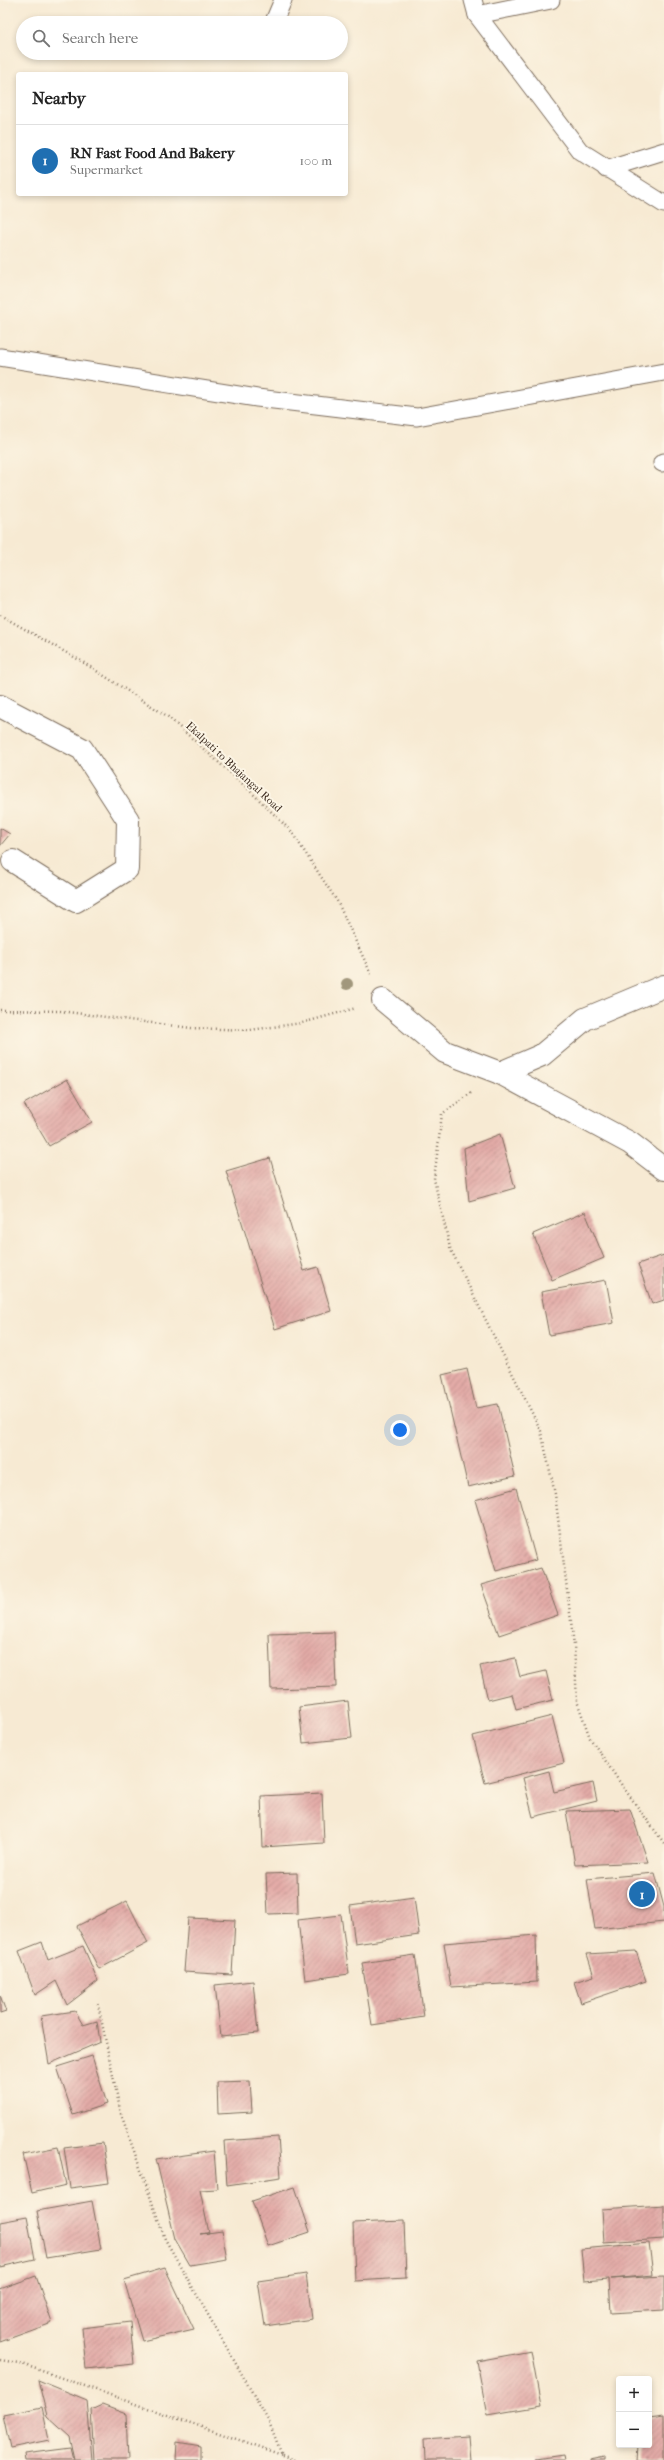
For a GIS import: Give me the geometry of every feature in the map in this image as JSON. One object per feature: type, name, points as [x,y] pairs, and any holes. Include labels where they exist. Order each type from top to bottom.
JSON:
[{"type":"street","points":[[0,706],[82,748],[128,820],[127,869],[76,901],[13,862]]},
{"type":"street","points":[[500,1073],[542,1055],[585,1019],[664,986]]},
{"type":"street","points":[[383,1000],[445,1052],[500,1073],[630,1143],[664,1169]]},
{"type":"lane","points":[[276,16],[283,0]]},
{"type":"lane","points":[[475,8],[551,0]]},
{"type":"lane","points":[[475,8],[580,151],[606,169],[664,204]]},
{"type":"lane","points":[[606,169],[664,151]]},
{"type":"lane","points":[[0,357],[257,398],[417,417],[664,372]]},
{"type":"path","name":"Ekalpati to Bhajangal Road","points":[[0,615],[81,660],[167,716],[245,786],[286,826],[336,901],[383,1000]]},
{"type":"path","points":[[0,1010],[60,1011],[191,1028],[250,1030],[302,1023],[383,1000]]},
{"type":"path","points":[[500,1073],[442,1114],[434,1179],[450,1248],[541,1431],[554,1494],[574,1646],[577,1701],[590,1738],[623,1787],[664,1843]]},
{"type":"path","points":[[98,2004],[121,2114],[165,2239],[269,2422],[282,2455]]},
{"type":"path","points":[[0,2360],[19,2363],[294,2460]]},
{"type":"building","points":[[0,828],[10,834],[0,846]]},
{"type":"building","points":[[67,1079],[92,1122],[49,1146],[24,1104]]},
{"type":"building","points":[[500,1134],[515,1188],[469,1201],[464,1148]]},
{"type":"building","points":[[270,1158],[304,1271],[318,1267],[331,1311],[275,1329],[226,1171]]},
{"type":"building","points":[[585,1212],[604,1258],[552,1280],[533,1234]]},
{"type":"building","points":[[664,1255],[664,1300],[652,1304],[638,1264]]},
{"type":"building","points":[[606,1280],[614,1323],[549,1335],[541,1292]]},
{"type":"building","points":[[467,1369],[476,1408],[498,1404],[515,1476],[468,1487],[442,1375]]},
{"type":"building","points":[[516,1488],[536,1560],[496,1571],[475,1500]]},
{"type":"building","points":[[541,1568],[558,1615],[499,1635],[481,1585]]},
{"type":"building","points":[[334,1632],[336,1687],[271,1689],[269,1634]]},
{"type":"building","points":[[515,1658],[520,1677],[546,1671],[553,1700],[516,1709],[512,1694],[488,1700],[480,1666]]},
{"type":"building","points":[[348,1701],[352,1738],[303,1743],[299,1707]]},
{"type":"building","points":[[552,1716],[564,1763],[485,1783],[473,1736]]},
{"type":"building","points":[[549,1771],[554,1792],[593,1783],[597,1801],[533,1817],[523,1778]]},
{"type":"building","points":[[322,1793],[324,1843],[263,1847],[261,1796]]},
{"type":"building","points":[[630,1809],[648,1862],[575,1865],[566,1811]]},
{"type":"building","points":[[297,1873],[298,1913],[268,1914],[266,1874]]},
{"type":"building","points":[[655,1873],[664,1907],[664,1922],[595,1929],[587,1879]]},
{"type":"building","points":[[414,1897],[419,1935],[355,1944],[350,1906]]},
{"type":"building","points":[[127,1901],[148,1943],[99,1969],[77,1926]]},
{"type":"building","points":[[341,1915],[349,1974],[305,1980],[298,1920]]},
{"type":"building","points":[[188,1918],[235,1920],[232,1975],[184,1972]]},
{"type":"building","points":[[536,1935],[537,1982],[451,1987],[444,1943]]},
{"type":"building","points":[[42,1942],[48,1960],[83,1946],[98,1981],[67,2005],[56,1981],[35,1995],[19,1951]]},
{"type":"building","points":[[636,1951],[646,1981],[581,2003],[574,1982],[594,1976],[587,1954]]},
{"type":"building","points":[[415,1955],[424,2017],[372,2025],[362,1963]]},
{"type":"building","points":[[253,1981],[258,2033],[221,2037],[215,1985]]},
{"type":"building","points":[[0,1995],[6,2012],[0,2014]]},
{"type":"building","points":[[75,2011],[83,2025],[97,2021],[100,2042],[49,2064],[41,2016]]},
{"type":"building","points":[[92,2056],[107,2104],[73,2115],[57,2067]]},
{"type":"building","points":[[250,2081],[252,2112],[218,2114],[217,2082]]},
{"type":"building","points":[[278,2137],[281,2177],[227,2185],[224,2141]]},
{"type":"building","points":[[103,2143],[109,2183],[70,2188],[64,2148]]},
{"type":"building","points":[[58,2147],[66,2185],[32,2193],[23,2154]]},
{"type":"building","points":[[214,2151],[217,2189],[200,2190],[209,2233],[222,2231],[227,2259],[190,2265],[175,2239],[156,2159]]},
{"type":"building","points":[[295,2187],[310,2232],[268,2246],[252,2201]]},
{"type":"building","points":[[92,2201],[101,2249],[46,2258],[37,2211]]},
{"type":"building","points":[[664,2205],[664,2239],[604,2243],[602,2209]]},
{"type":"building","points":[[27,2217],[35,2259],[0,2267],[0,2222]]},
{"type":"building","points":[[404,2221],[406,2278],[355,2281],[353,2223]]},
{"type":"building","points":[[649,2243],[653,2275],[611,2279],[664,2276],[664,2310],[611,2313],[609,2279],[584,2281],[581,2249]]},
{"type":"building","points":[[165,2268],[194,2329],[142,2341],[124,2280]]},
{"type":"building","points":[[306,2274],[312,2319],[265,2326],[258,2281]]},
{"type":"building","points":[[36,2276],[52,2323],[0,2342],[0,2289]]},
{"type":"building","points":[[130,2322],[134,2364],[86,2369],[82,2328]]},
{"type":"building","points":[[531,2351],[541,2406],[487,2415],[477,2361]]},
{"type":"building","points":[[38,2380],[87,2400],[92,2460],[75,2460],[70,2437],[47,2416]]},
{"type":"building","points":[[102,2405],[126,2414],[128,2460],[94,2460],[91,2410]]},
{"type":"building","points":[[42,2407],[49,2440],[10,2448],[3,2415]]},
{"type":"building","points":[[664,2416],[664,2460],[637,2460],[638,2448],[652,2448],[652,2418]]},
{"type":"building","points":[[468,2436],[470,2460],[425,2460],[424,2439]]},
{"type":"building","points":[[177,2442],[201,2446],[201,2460],[176,2460]]},
{"type":"building","points":[[71,2448],[74,2460],[25,2460],[24,2454]]},
{"type":"building","points":[[563,2455],[564,2460],[535,2460],[535,2459]]},
{"type":"building","points":[[605,2456],[605,2460],[590,2460],[590,2459]]},
{"type":"place","name":"RN Fast Food And Bakery","points":[[642,1894]]}]
